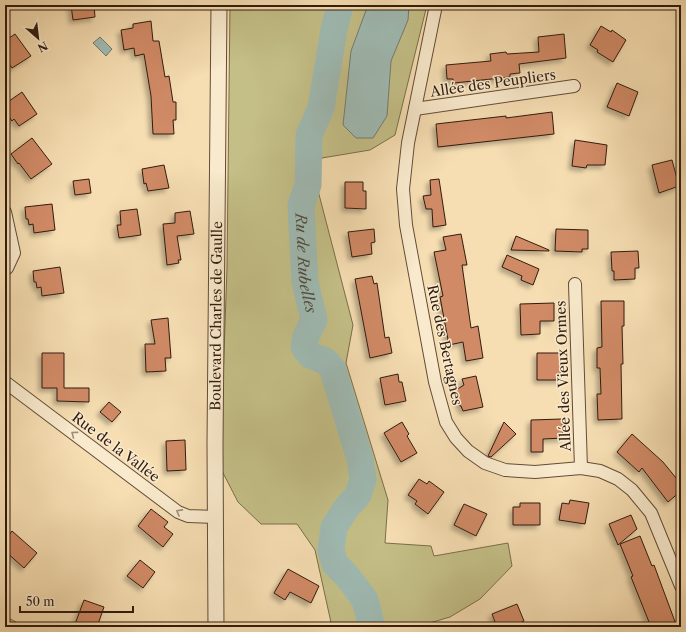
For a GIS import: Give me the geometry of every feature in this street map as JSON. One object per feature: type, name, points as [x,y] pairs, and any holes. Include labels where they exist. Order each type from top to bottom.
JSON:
[{"type":"street","name":"Boulevard Charles de Gaulle","points":[[216,627],[215,444],[219,5]]},
{"type":"street","name":"Rue des Bertagnes","points":[[436,5],[408,143],[403,189],[406,225],[435,382],[446,422],[456,438],[468,451],[485,463],[505,470],[535,472],[581,468],[600,470],[618,479],[632,490],[651,513],[681,586]]},
{"type":"street","name":"Allée des Peupliers","points":[[415,108],[574,86]]},
{"type":"street","points":[[5,212],[14,253],[7,268],[5,269]]},
{"type":"street","name":"Allée des Vieux Ormes","points":[[575,284],[581,468]]},
{"type":"street","name":"Rue de la Vallée","points":[[5,382],[178,512],[188,516],[216,517]]},
{"type":"shaded area","points":[[230,5],[427,5],[395,135],[370,150],[322,158],[315,179],[353,325],[346,363],[388,500],[385,543],[431,546],[434,556],[508,543],[512,566],[480,599],[450,617],[416,627],[332,627],[315,550],[297,524],[261,524],[238,502],[220,467],[227,268]]},
{"type":"shaded area","points":[[5,616],[25,627],[5,627]]},
{"type":"water","points":[[368,5],[409,5],[408,20],[391,61],[387,116],[373,138],[356,138],[343,125],[351,51]]},
{"type":"water","points":[[100,37],[112,49],[106,56],[93,43]]},
{"type":"building","points":[[71,5],[94,5],[95,17],[73,20]]},
{"type":"building","points":[[151,21],[153,41],[159,41],[165,77],[169,76],[173,102],[176,102],[176,120],[173,120],[174,134],[153,134],[151,96],[144,54],[135,56],[134,48],[124,50],[121,30],[133,28],[133,24]]},
{"type":"building","points":[[601,26],[611,32],[612,30],[626,40],[613,62],[597,52],[598,50],[590,45]]},
{"type":"building","points":[[15,34],[31,56],[12,68],[5,58],[5,41]]},
{"type":"building","points":[[564,34],[566,58],[519,64],[520,73],[510,74],[510,77],[454,83],[453,79],[447,79],[446,65],[491,61],[490,54],[506,52],[507,54],[539,52],[538,37]]},
{"type":"building","points":[[617,83],[638,92],[629,116],[607,107]]},
{"type":"building","points":[[22,92],[37,114],[19,126],[14,119],[12,121],[5,111],[5,104]]},
{"type":"building","points":[[552,112],[554,134],[438,147],[436,124],[506,116],[506,118]]},
{"type":"building","points":[[32,138],[52,164],[31,179],[11,154]]},
{"type":"building","points":[[575,140],[607,145],[605,165],[587,165],[586,168],[572,166]]},
{"type":"building","points":[[672,160],[679,186],[659,193],[652,165]]},
{"type":"building","points":[[164,165],[169,188],[148,191],[146,183],[144,184],[142,169]]},
{"type":"building","points":[[89,179],[91,193],[75,195],[73,181]]},
{"type":"building","points":[[439,179],[446,225],[433,227],[432,209],[426,209],[423,196],[431,195],[430,180]]},
{"type":"building","points":[[345,182],[363,182],[363,191],[366,191],[366,209],[345,208]]},
{"type":"building","points":[[52,204],[55,230],[34,233],[33,224],[29,225],[28,219],[26,219],[25,207]]},
{"type":"building","points":[[137,209],[141,235],[119,238],[117,225],[121,225],[120,211]]},
{"type":"building","points":[[190,211],[194,234],[177,236],[181,260],[178,260],[179,263],[167,265],[163,224],[175,223],[175,213]]},
{"type":"building","points":[[374,229],[375,242],[371,243],[372,254],[352,257],[348,232]]},
{"type":"building","points":[[556,229],[588,230],[588,249],[582,249],[582,252],[555,251]]},
{"type":"building","points":[[461,234],[467,265],[462,265],[471,328],[478,326],[483,358],[466,361],[463,342],[449,345],[440,297],[443,296],[434,252],[446,250],[443,237]]},
{"type":"building","points":[[516,236],[549,250],[549,251],[511,250]]},
{"type":"building","points":[[638,251],[639,268],[635,268],[635,279],[614,280],[611,252]]},
{"type":"building","points":[[507,255],[539,269],[533,285],[521,280],[522,276],[502,267]]},
{"type":"building","points":[[60,267],[64,293],[42,296],[41,287],[37,288],[36,282],[34,282],[33,271]]},
{"type":"building","points":[[372,276],[374,284],[377,283],[385,338],[389,337],[392,353],[370,358],[355,279]]},
{"type":"building","points":[[601,301],[624,301],[624,326],[622,326],[623,364],[621,364],[622,419],[598,420],[597,394],[601,394],[600,368],[597,368],[597,348],[602,347]]},
{"type":"building","points":[[554,303],[554,321],[540,321],[540,334],[521,335],[520,304]]},
{"type":"building","points":[[168,318],[171,358],[165,358],[166,371],[146,372],[145,344],[155,344],[151,320]]},
{"type":"building","points":[[42,353],[64,353],[64,388],[89,388],[89,402],[57,401],[57,388],[42,388]]},
{"type":"building","points":[[537,353],[560,353],[561,380],[537,380]]},
{"type":"building","points":[[398,374],[399,382],[402,382],[406,401],[385,405],[380,378]]},
{"type":"building","points":[[476,376],[483,407],[463,411],[460,406],[456,390],[464,385],[462,379]]},
{"type":"building","points":[[109,402],[121,412],[112,422],[100,412]]},
{"type":"building","points":[[562,419],[563,438],[543,439],[543,452],[531,452],[531,420]]},
{"type":"building","points":[[402,422],[409,434],[407,436],[417,453],[401,462],[384,433]]},
{"type":"building","points":[[504,422],[516,434],[491,457],[488,456]]},
{"type":"building","points":[[632,434],[663,462],[681,484],[681,491],[668,502],[642,468],[639,472],[617,452]]},
{"type":"building","points":[[185,440],[186,470],[167,471],[166,441]]},
{"type":"building","points":[[419,479],[427,484],[429,481],[444,492],[428,514],[415,504],[417,501],[408,495]]},
{"type":"building","points":[[570,500],[589,503],[585,524],[559,520],[562,503],[569,504]]},
{"type":"building","points":[[520,503],[540,503],[540,525],[513,525],[513,507],[520,507]]},
{"type":"building","points":[[464,504],[487,514],[476,536],[454,525]]},
{"type":"building","points":[[151,509],[168,522],[164,527],[173,534],[163,547],[138,526]]},
{"type":"building","points":[[631,515],[637,529],[618,545],[609,524]]},
{"type":"building","points":[[12,531],[37,553],[24,568],[5,551],[5,540]]},
{"type":"building","points":[[640,536],[652,566],[654,565],[677,627],[651,627],[631,577],[633,576],[620,544]]},
{"type":"building","points":[[140,560],[155,572],[143,588],[127,576]]},
{"type":"building","points":[[288,569],[319,586],[311,603],[290,592],[285,600],[274,593]]},
{"type":"building","points":[[84,600],[104,607],[97,627],[83,627],[75,624]]},
{"type":"building","points":[[517,604],[524,621],[510,627],[497,627],[492,614]]},
{"type":"waterway","name":"Ru de Rubelles","points":[[340,5],[334,30],[321,108],[309,135],[308,185],[301,205],[305,282],[314,320],[306,336],[304,347],[310,355],[327,362],[333,370],[360,459],[363,480],[358,495],[347,507],[334,527],[331,550],[335,564],[347,576],[365,600],[372,627]]}]
